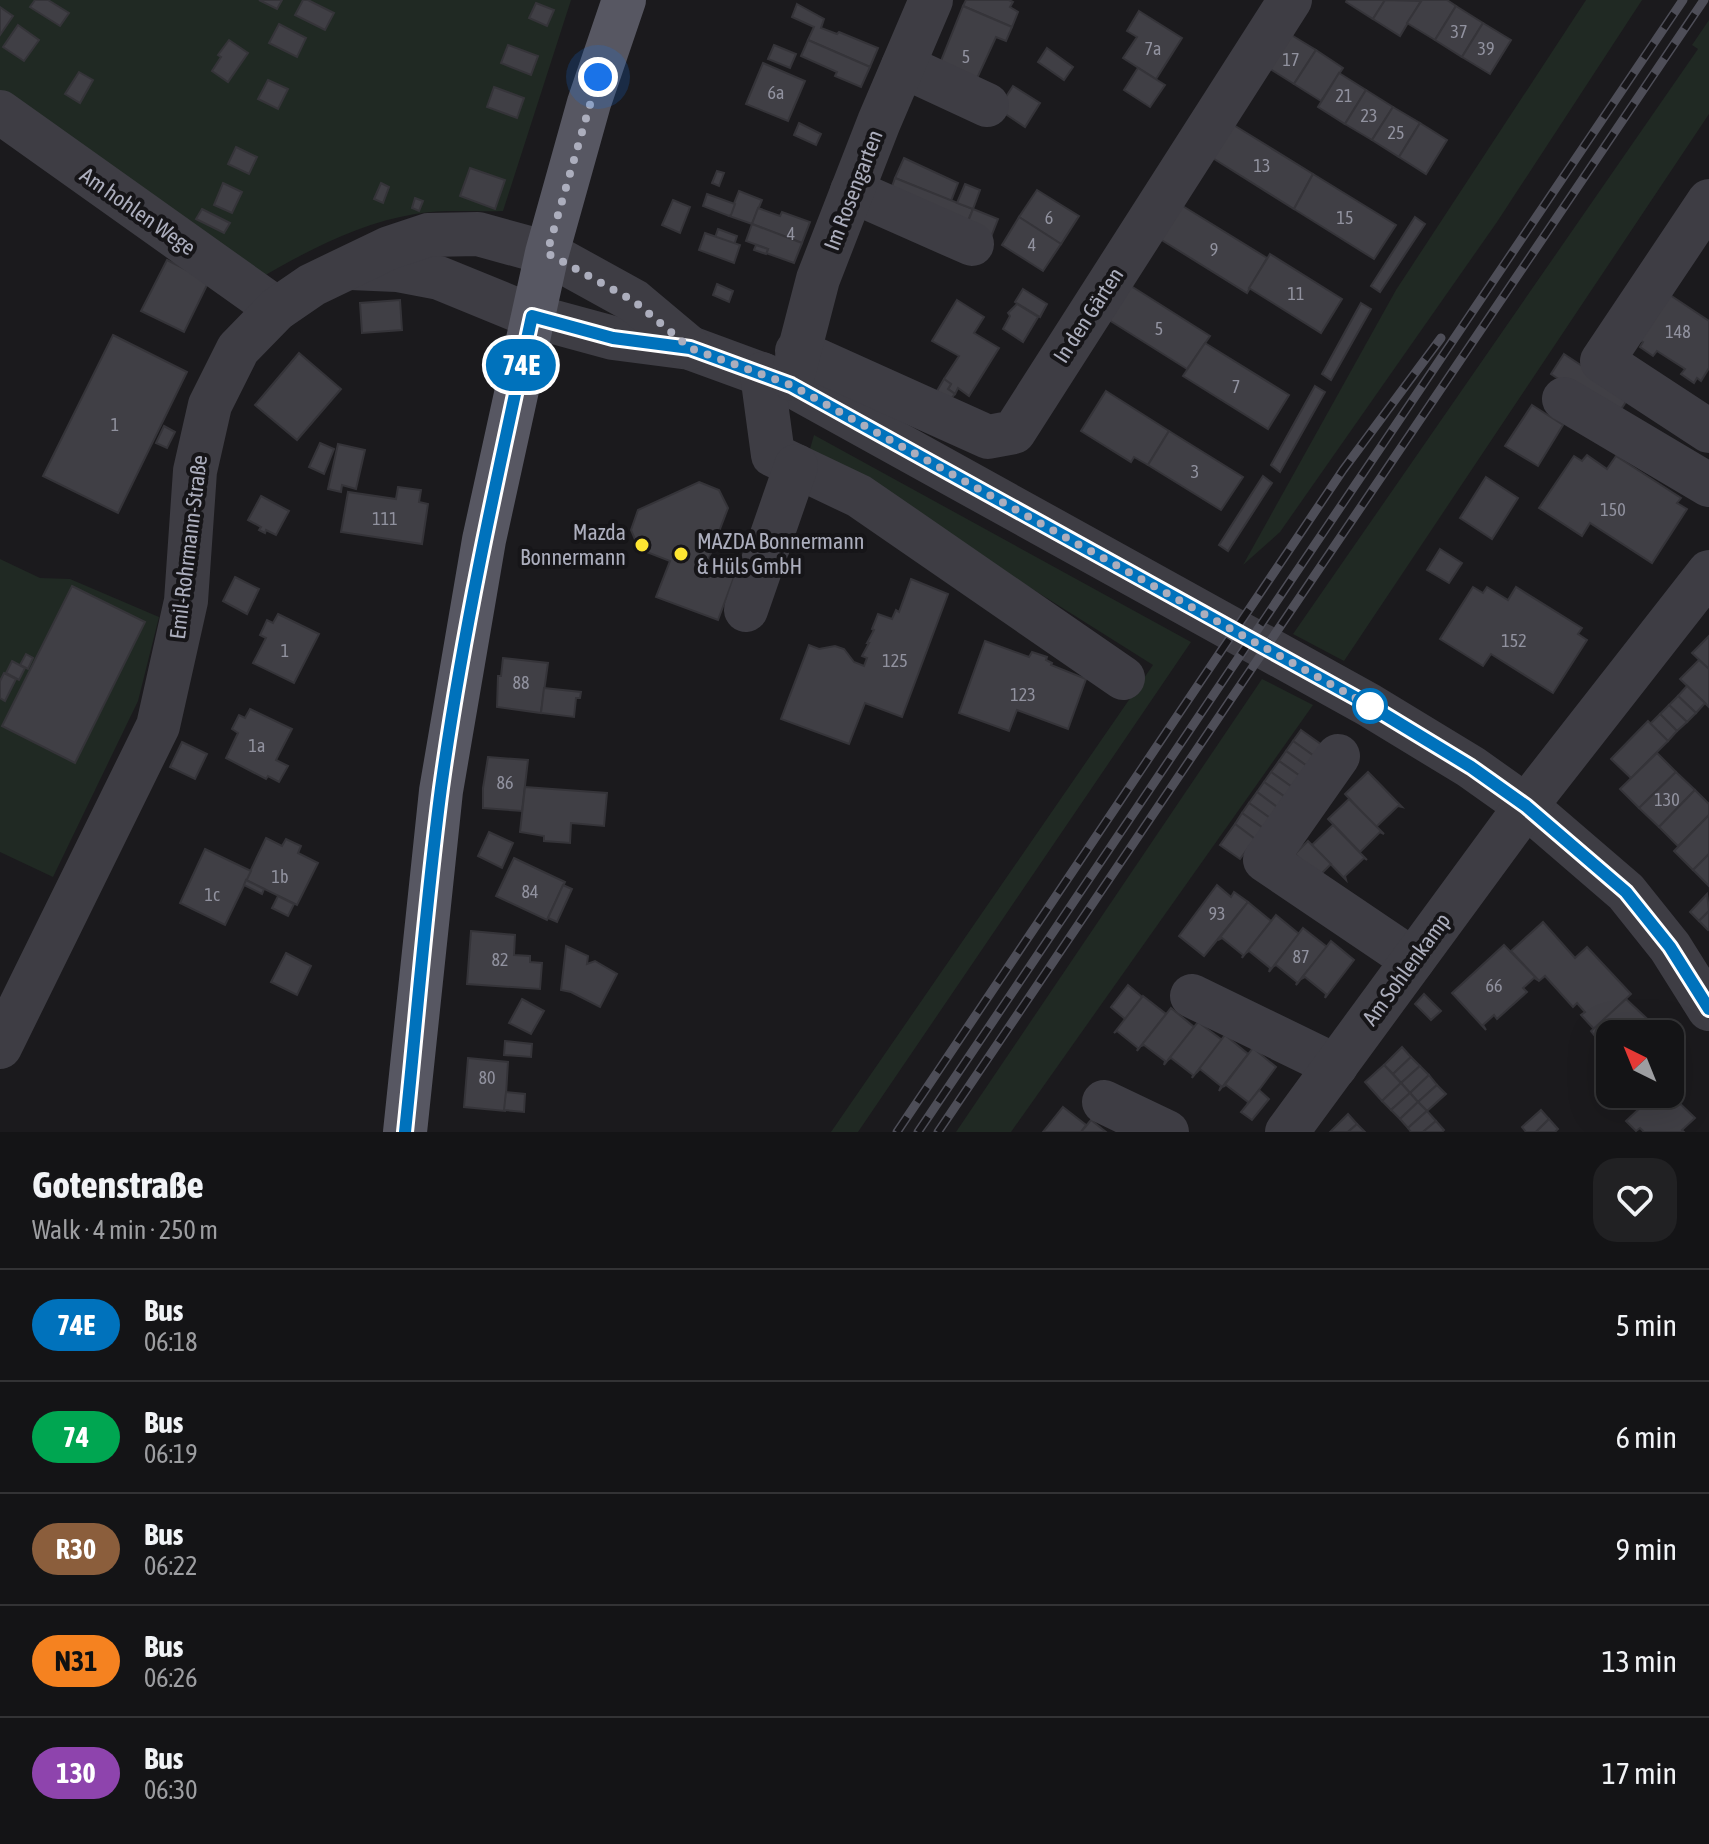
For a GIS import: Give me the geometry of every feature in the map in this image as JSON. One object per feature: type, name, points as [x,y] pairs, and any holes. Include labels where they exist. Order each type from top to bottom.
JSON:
[{"type":"main road","points":[[405,1132],[441,791],[484,540],[547,253],[589,103],[624,0]]},
{"type":"street","name":"Im Rosengarten","points":[[784,370],[852,191],[931,0]]},
{"type":"street","name":"In den Gärten","points":[[784,370],[988,437],[1014,432],[1290,0]]},
{"type":"street","points":[[903,66],[987,105]]},
{"type":"street","name":"Am hohlen Wege","points":[[0,112],[277,309]]},
{"type":"street","points":[[852,191],[972,244]]},
{"type":"street","points":[[1709,201],[1602,361],[1709,431]]},
{"type":"street","name":"Emil-Rohrmann-Straße","points":[[0,1047],[158,726],[186,601],[195,471],[210,405],[238,349],[277,309],[312,285],[389,248],[428,235],[478,234],[547,253],[634,301],[690,348]]},
{"type":"street","name":"Emil-Rohrmann-Straße","points":[[351,268],[397,270],[439,278],[532,316],[613,338],[690,348]]},
{"type":"street","points":[[690,348],[784,370],[1369,705],[1471,767],[1526,806],[1626,892],[1670,947],[1709,1009]]},
{"type":"street","points":[[784,370],[773,455],[859,496],[1123,678]]},
{"type":"street","points":[[1564,399],[1709,485]]},
{"type":"street","points":[[746,610],[796,466]]},
{"type":"street","name":"Am Sohlenkamp","points":[[1300,1127],[1336,1066],[1526,806],[1709,572]]},
{"type":"street","points":[[1338,756],[1265,860],[1413,960]]},
{"type":"street","points":[[1192,996],[1336,1066]]},
{"type":"street","points":[[1104,1102],[1167,1132]]},
{"type":"shaded area","points":[[0,0],[571,0],[503,211],[436,212],[394,218],[334,239],[259,279],[0,103]]},
{"type":"shaded area","points":[[1586,0],[1642,0],[1497,222],[1280,532],[1243,565],[1396,290]]},
{"type":"shaded area","points":[[1709,20],[1709,114],[1344,661],[1293,634],[1698,49],[1692,45]]},
{"type":"shaded area","points":[[814,435],[1191,642],[858,1132],[831,1132],[1153,665],[810,449]]},
{"type":"shaded area","points":[[0,559],[40,578],[70,579],[159,617],[138,701],[53,877],[0,852]]},
{"type":"shaded area","points":[[1262,679],[1313,705],[1011,1132],[956,1132]]},
{"type":"building","points":[[35,0],[48,0],[69,13],[60,26],[30,7]]},
{"type":"building","points":[[259,0],[282,0],[277,9]]},
{"type":"building","points":[[303,0],[334,13],[325,30],[295,15]]},
{"type":"building","points":[[966,0],[1009,0],[1013,2],[1010,7],[1018,12],[1012,27],[963,6]]},
{"type":"building","points":[[1347,0],[1385,0],[1373,19]]},
{"type":"building","points":[[1385,0],[1421,1],[1400,36],[1373,19]]},
{"type":"building","points":[[1422,0],[1447,0],[1456,6],[1435,40],[1407,23]]},
{"type":"building","points":[[536,3],[554,10],[547,26],[529,18]]},
{"type":"building","points":[[797,4],[824,19],[821,28],[878,48],[870,67],[808,40],[814,27],[792,17]]},
{"type":"building","points":[[963,6],[1012,27],[1006,41],[996,37],[973,87],[937,71]]},
{"type":"building","points":[[1456,6],[1483,23],[1462,57],[1435,40]]},
{"type":"building","points":[[0,7],[13,16],[0,35]]},
{"type":"building","points":[[1139,11],[1182,38],[1156,79],[1123,58],[1137,37],[1127,31]]},
{"type":"building","points":[[1483,23],[1511,40],[1490,74],[1462,57]]},
{"type":"building","points":[[279,24],[306,38],[297,57],[269,43]]},
{"type":"building","points":[[18,25],[39,40],[24,61],[3,47]]},
{"type":"building","points":[[1288,33],[1316,50],[1294,84],[1267,67]]},
{"type":"building","points":[[229,40],[248,53],[228,82],[212,71],[221,57],[218,55]]},
{"type":"building","points":[[808,40],[870,67],[861,87],[801,56]]},
{"type":"building","points":[[508,45],[538,56],[531,75],[501,63]]},
{"type":"building","points":[[774,45],[796,54],[790,68],[768,59]]},
{"type":"building","points":[[1047,48],[1073,67],[1064,80],[1038,62]]},
{"type":"building","points":[[1316,50],[1343,68],[1321,101],[1294,84]]},
{"type":"building","points":[[763,63],[805,81],[788,121],[746,104]]},
{"type":"building","points":[[1138,68],[1165,85],[1150,107],[1124,90]]},
{"type":"building","points":[[79,72],[93,80],[80,103],[65,94]]},
{"type":"building","points":[[1339,73],[1366,90],[1345,124],[1318,107]]},
{"type":"building","points":[[268,80],[288,89],[278,109],[258,99]]},
{"type":"building","points":[[1013,86],[1040,103],[1025,127],[998,109]]},
{"type":"building","points":[[494,87],[524,98],[517,118],[487,107]]},
{"type":"building","points":[[1366,90],[1393,107],[1372,140],[1345,124]]},
{"type":"building","points":[[1393,107],[1420,123],[1399,157],[1372,140]]},
{"type":"building","points":[[799,123],[821,134],[816,145],[794,135]]},
{"type":"building","points":[[1420,123],[1447,140],[1426,174],[1399,157]]},
{"type":"building","points":[[1232,124],[1313,174],[1294,209],[1211,157]]},
{"type":"building","points":[[236,147],[257,157],[249,174],[228,164]]},
{"type":"building","points":[[904,158],[958,183],[951,201],[895,178]]},
{"type":"building","points":[[470,168],[505,180],[495,209],[460,196]]},
{"type":"building","points":[[717,171],[724,173],[719,186],[712,183]]},
{"type":"building","points":[[1313,174],[1396,225],[1374,259],[1294,209]]},
{"type":"building","points":[[895,178],[973,209],[965,228],[888,198]]},
{"type":"building","points":[[223,183],[242,192],[232,213],[214,205]]},
{"type":"building","points":[[381,183],[389,187],[383,203],[374,199]]},
{"type":"building","points":[[965,184],[980,190],[973,209],[957,203]]},
{"type":"building","points":[[1037,190],[1079,216],[1061,244],[1019,217]]},
{"type":"building","points":[[739,191],[762,200],[752,224],[729,216]]},
{"type":"building","points":[[707,194],[735,204],[731,215],[703,206]]},
{"type":"building","points":[[415,198],[423,201],[419,211],[412,208]]},
{"type":"building","points":[[673,200],[690,207],[680,233],[662,225]]},
{"type":"building","points":[[1181,205],[1267,258],[1247,293],[1160,239]]},
{"type":"building","points":[[758,208],[810,222],[802,243],[752,224]]},
{"type":"building","points":[[202,209],[230,223],[224,233],[196,219]]},
{"type":"building","points":[[973,209],[998,219],[989,242],[964,232]]},
{"type":"building","points":[[1019,217],[1061,244],[1043,271],[1002,245]]},
{"type":"building","points":[[1415,217],[1425,224],[1380,292],[1371,286]]},
{"type":"building","points":[[752,224],[802,243],[794,263],[766,253],[768,249],[746,241]]},
{"type":"building","points":[[718,229],[737,236],[734,245],[715,238]]},
{"type":"building","points":[[705,233],[740,245],[734,263],[699,250]]},
{"type":"building","points":[[756,245],[768,249],[766,254],[754,250]]},
{"type":"building","points":[[1270,254],[1342,299],[1321,333],[1249,288]]},
{"type":"building","points":[[167,260],[209,281],[184,332],[141,311]]},
{"type":"building","points":[[717,284],[733,291],[729,302],[713,295]]},
{"type":"building","points":[[1131,286],[1210,336],[1187,369],[1109,320]]},
{"type":"building","points":[[1023,289],[1047,304],[1040,317],[1015,302]]},
{"type":"building","points":[[1670,295],[1709,321],[1709,368],[1701,381],[1697,378],[1694,383],[1681,374],[1685,369],[1657,351],[1653,356],[1640,347],[1643,342],[1640,340]]},
{"type":"building","points":[[400,300],[402,330],[362,333],[360,303]]},
{"type":"building","points":[[957,300],[984,317],[974,333],[999,348],[969,396],[958,388],[955,394],[948,389],[951,384],[944,379],[959,356],[932,341]]},
{"type":"building","points":[[1361,303],[1371,309],[1331,380],[1322,374]]},
{"type":"building","points":[[1017,304],[1038,317],[1023,342],[1003,329],[1010,316],[1008,313]]},
{"type":"building","points":[[113,335],[187,372],[118,513],[43,476]]},
{"type":"building","points":[[1205,343],[1289,395],[1268,429],[1183,376]]},
{"type":"building","points":[[299,353],[341,389],[297,440],[255,405]]},
{"type":"building","points":[[1564,354],[1629,397],[1616,417],[1551,374]]},
{"type":"building","points":[[944,379],[951,384],[948,389],[955,394],[950,400],[937,391]]},
{"type":"building","points":[[1315,386],[1325,392],[1280,472],[1271,465]]},
{"type":"building","points":[[1106,391],[1169,431],[1148,465],[1134,457],[1131,462],[1081,431]]},
{"type":"building","points":[[1532,405],[1563,425],[1538,466],[1505,446]]},
{"type":"building","points":[[164,426],[175,432],[167,448],[156,443]]},
{"type":"building","points":[[1169,431],[1243,477],[1221,510],[1148,465]]},
{"type":"building","points":[[320,443],[334,449],[324,474],[309,467]]},
{"type":"building","points":[[338,444],[365,450],[356,489],[342,485],[341,492],[328,489]]},
{"type":"building","points":[[1587,455],[1607,469],[1616,456],[1681,498],[1677,503],[1687,509],[1652,563],[1590,523],[1582,536],[1539,508],[1574,456],[1582,461]]},
{"type":"building","points":[[1263,476],[1272,483],[1228,551],[1219,545]]},
{"type":"building","points":[[1486,477],[1518,498],[1492,539],[1460,518]]},
{"type":"building","name":"MAZDA Bonnermann & Hüls GmbH","points":[[699,482],[719,490],[728,508],[709,558],[737,569],[718,620],[656,597],[670,561],[639,549],[631,530],[638,510]]},
{"type":"building","points":[[398,487],[421,490],[419,502],[428,504],[422,544],[341,532],[348,492],[396,499]]},
{"type":"building","points":[[261,496],[289,511],[276,535],[259,530],[261,527],[248,520]]},
{"type":"building","points":[[1440,549],[1462,563],[1449,583],[1427,570]]},
{"type":"building","points":[[235,577],[259,589],[247,614],[223,601]]},
{"type":"building","points":[[911,579],[948,594],[902,717],[865,703],[849,744],[781,719],[809,645],[819,649],[835,646],[844,649],[854,662],[864,666],[867,658],[862,656],[878,614],[892,619],[896,610],[899,612]]},
{"type":"building","points":[[72,586],[145,622],[75,763],[2,726]]},
{"type":"building","points":[[1473,587],[1483,593],[1487,587],[1508,600],[1516,587],[1582,628],[1578,634],[1587,640],[1553,693],[1491,654],[1483,666],[1440,639]]},
{"type":"building","points":[[278,614],[319,634],[294,683],[253,663],[266,638],[260,635],[267,620],[273,623]]},
{"type":"building","points":[[1709,636],[1709,669],[1692,653]]},
{"type":"building","points":[[985,641],[1029,657],[1032,652],[1047,657],[1051,665],[1086,679],[1068,729],[1017,710],[1009,731],[959,713]]},
{"type":"building","points":[[26,654],[33,658],[28,669],[20,665]]},
{"type":"building","points":[[503,658],[548,663],[541,713],[497,707],[498,676],[501,676]]},
{"type":"building","points":[[1699,660],[1709,669],[1709,707],[1680,679]]},
{"type":"building","points":[[12,661],[25,668],[19,680],[6,673]]},
{"type":"building","points":[[4,673],[16,679],[5,701],[0,698],[0,681]]},
{"type":"building","points":[[1687,686],[1705,703],[1696,713],[1678,696]]},
{"type":"building","points":[[544,688],[581,692],[580,698],[576,698],[574,717],[541,713]]},
{"type":"building","points":[[1678,696],[1696,713],[1687,722],[1669,705]]},
{"type":"building","points":[[1669,705],[1687,722],[1677,731],[1660,714]]},
{"type":"building","points":[[250,709],[292,729],[276,760],[288,766],[279,782],[268,776],[266,779],[226,758],[238,733],[232,729],[239,715],[245,718]]},
{"type":"building","points":[[1660,714],[1677,731],[1668,741],[1650,724]]},
{"type":"building","points":[[1648,721],[1668,741],[1631,778],[1611,759]]},
{"type":"building","points":[[1301,730],[1322,745],[1314,756],[1293,741]]},
{"type":"building","points":[[1293,741],[1314,756],[1307,766],[1286,751]]},
{"type":"building","points":[[182,742],[207,754],[195,779],[170,767]]},
{"type":"building","points":[[1286,751],[1307,766],[1300,776],[1279,761]]},
{"type":"building","points":[[1657,753],[1676,772],[1639,808],[1620,789]]},
{"type":"building","points":[[488,757],[528,760],[522,811],[483,808]]},
{"type":"building","points":[[1279,761],[1300,776],[1292,787],[1271,772]]},
{"type":"building","points":[[1271,772],[1292,787],[1285,797],[1264,782]]},
{"type":"building","points":[[1368,772],[1402,807],[1398,806],[1376,827],[1345,794]]},
{"type":"building","points":[[1676,772],[1695,790],[1659,827],[1639,808]]},
{"type":"building","points":[[1264,782],[1285,797],[1277,807],[1257,792]]},
{"type":"building","points":[[525,787],[607,793],[604,826],[571,823],[570,843],[544,841],[544,836],[520,832]]},
{"type":"building","points":[[1695,790],[1709,804],[1709,815],[1678,846],[1659,827]]},
{"type":"building","points":[[1257,792],[1277,807],[1270,818],[1249,803]]},
{"type":"building","points":[[1349,799],[1384,834],[1380,832],[1360,852],[1328,819]]},
{"type":"building","points":[[1249,803],[1270,818],[1263,828],[1242,813]]},
{"type":"building","points":[[1242,813],[1263,828],[1255,839],[1235,824]]},
{"type":"building","points":[[1709,815],[1709,854],[1693,870],[1674,851]]},
{"type":"building","points":[[1235,824],[1255,839],[1240,859],[1220,845]]},
{"type":"building","points":[[1333,825],[1367,860],[1364,858],[1345,876],[1346,880],[1312,845]]},
{"type":"building","points":[[489,832],[513,843],[502,868],[478,856]]},
{"type":"building","points":[[266,838],[282,846],[286,839],[301,846],[298,853],[318,863],[297,905],[246,880]]},
{"type":"building","points":[[1308,841],[1331,864],[1318,877],[1295,854]]},
{"type":"building","points":[[205,849],[251,871],[225,925],[180,903]]},
{"type":"building","points":[[1709,854],[1709,886],[1693,870]]},
{"type":"building","points":[[514,858],[565,882],[547,920],[496,896]]},
{"type":"building","points":[[246,880],[264,889],[262,894],[244,885]]},
{"type":"building","points":[[563,885],[572,889],[557,922],[548,918]]},
{"type":"building","points":[[1217,885],[1231,897],[1234,892],[1248,902],[1204,956],[1179,936]]},
{"type":"building","points":[[1707,894],[1709,911],[1699,921],[1690,912]]},
{"type":"building","points":[[278,896],[294,904],[288,916],[272,908]]},
{"type":"building","points":[[1248,902],[1271,921],[1242,958],[1243,955],[1222,938],[1218,940]]},
{"type":"building","points":[[1709,911],[1709,929],[1708,930],[1699,921]]},
{"type":"building","points":[[1276,915],[1299,934],[1269,972],[1270,968],[1249,951],[1246,953]]},
{"type":"building","points":[[1543,922],[1575,958],[1587,947],[1631,994],[1604,1020],[1596,1020],[1594,1029],[1581,1015],[1585,1012],[1577,1003],[1573,1007],[1545,976],[1539,981],[1511,951]]},
{"type":"building","points":[[1303,928],[1327,947],[1296,985],[1297,982],[1274,966]]},
{"type":"building","points":[[471,931],[515,935],[514,955],[530,956],[530,962],[542,963],[540,989],[467,984]]},
{"type":"building","points":[[1331,941],[1354,960],[1325,998],[1326,994],[1305,977],[1301,979]]},
{"type":"building","points":[[1504,945],[1539,981],[1534,978],[1523,988],[1527,992],[1497,1019],[1494,1015],[1483,1025],[1486,1030],[1452,993]]},
{"type":"building","points":[[566,946],[588,956],[587,964],[595,961],[617,974],[600,1007],[561,990]]},
{"type":"building","points":[[286,953],[311,966],[297,995],[271,982]]},
{"type":"building","points":[[1128,985],[1142,997],[1125,1019],[1111,1007]]},
{"type":"building","points":[[1424,994],[1441,1011],[1431,1020],[1415,1004]]},
{"type":"building","points":[[1143,996],[1166,1014],[1137,1051],[1138,1048],[1117,1031],[1114,1033]]},
{"type":"building","points":[[522,999],[544,1011],[531,1034],[509,1023]]},
{"type":"building","points":[[1626,999],[1648,1020],[1603,1020]]},
{"type":"building","points":[[1171,1008],[1194,1027],[1164,1065],[1165,1061],[1144,1045],[1141,1046]]},
{"type":"building","points":[[1198,1022],[1222,1040],[1192,1078],[1193,1075],[1171,1058],[1168,1060]]},
{"type":"building","points":[[1225,1035],[1248,1054],[1219,1091],[1221,1086],[1200,1069],[1196,1073]]},
{"type":"building","points":[[505,1041],[532,1044],[531,1057],[504,1055]]},
{"type":"building","points":[[1402,1047],[1411,1057],[1393,1074],[1384,1065]]},
{"type":"building","points":[[1253,1048],[1276,1067],[1247,1106],[1248,1102],[1226,1085],[1223,1087]]},
{"type":"building","points":[[1411,1057],[1420,1066],[1401,1083],[1393,1074]]},
{"type":"building","points":[[468,1058],[508,1062],[505,1111],[464,1107]]},
{"type":"building","points":[[1384,1065],[1401,1083],[1382,1101],[1365,1082]]},
{"type":"building","points":[[1420,1066],[1429,1075],[1410,1093],[1401,1083]]},
{"type":"building","points":[[1429,1075],[1437,1085],[1418,1102],[1410,1093]]},
{"type":"building","points":[[1401,1083],[1410,1093],[1391,1110],[1382,1101]]},
{"type":"building","points":[[1437,1085],[1446,1094],[1427,1111],[1418,1102]]},
{"type":"building","points":[[1259,1090],[1269,1099],[1252,1120],[1241,1112]]},
{"type":"building","points":[[506,1092],[525,1094],[524,1112],[504,1110]]},
{"type":"building","points":[[1410,1093],[1418,1102],[1400,1119],[1391,1110]]},
{"type":"building","points":[[1418,1102],[1427,1111],[1408,1128],[1400,1119]]},
{"type":"building","points":[[1063,1107],[1086,1125],[1081,1132],[1043,1132]]},
{"type":"building","points":[[1684,1107],[1695,1118],[1682,1130],[1684,1132],[1644,1132],[1640,1128],[1636,1131],[1626,1121],[1640,1108]]},
{"type":"building","points":[[1541,1110],[1549,1119],[1536,1132],[1526,1132],[1522,1127]]},
{"type":"building","points":[[1427,1111],[1436,1121],[1423,1132],[1411,1132],[1408,1128]]},
{"type":"building","points":[[1348,1114],[1357,1124],[1348,1132],[1330,1132]]},
{"type":"building","points":[[1549,1119],[1558,1129],[1555,1132],[1536,1132]]},
{"type":"building","points":[[1091,1120],[1106,1132],[1081,1132]]},
{"type":"building","points":[[1436,1121],[1444,1130],[1442,1132],[1423,1132]]},
{"type":"building","points":[[1357,1124],[1365,1132],[1348,1132]]},
{"type":"railway","points":[[918,1132],[1683,0]]},
{"type":"railway","points":[[938,1132],[1704,0]]},
{"type":"railway","points":[[897,1132],[1343,470],[1441,338]]},
{"type":"bus line","name":"74E","points":[[405,1132],[451,722],[484,540],[532,316],[613,338],[690,348],[791,385],[1369,705],[1471,767],[1526,806],[1626,892],[1670,947],[1709,1009]]},
{"type":"place","name":"Mazda Bonnermann","points":[[642,545]]},
{"type":"place","name":"MAZDA Bonnermann & Hüls GmbH","points":[[681,554]]},
{"type":"route","points":[[598,77],[547,253],[634,301],[690,348],[791,385],[1370,706]]}]
